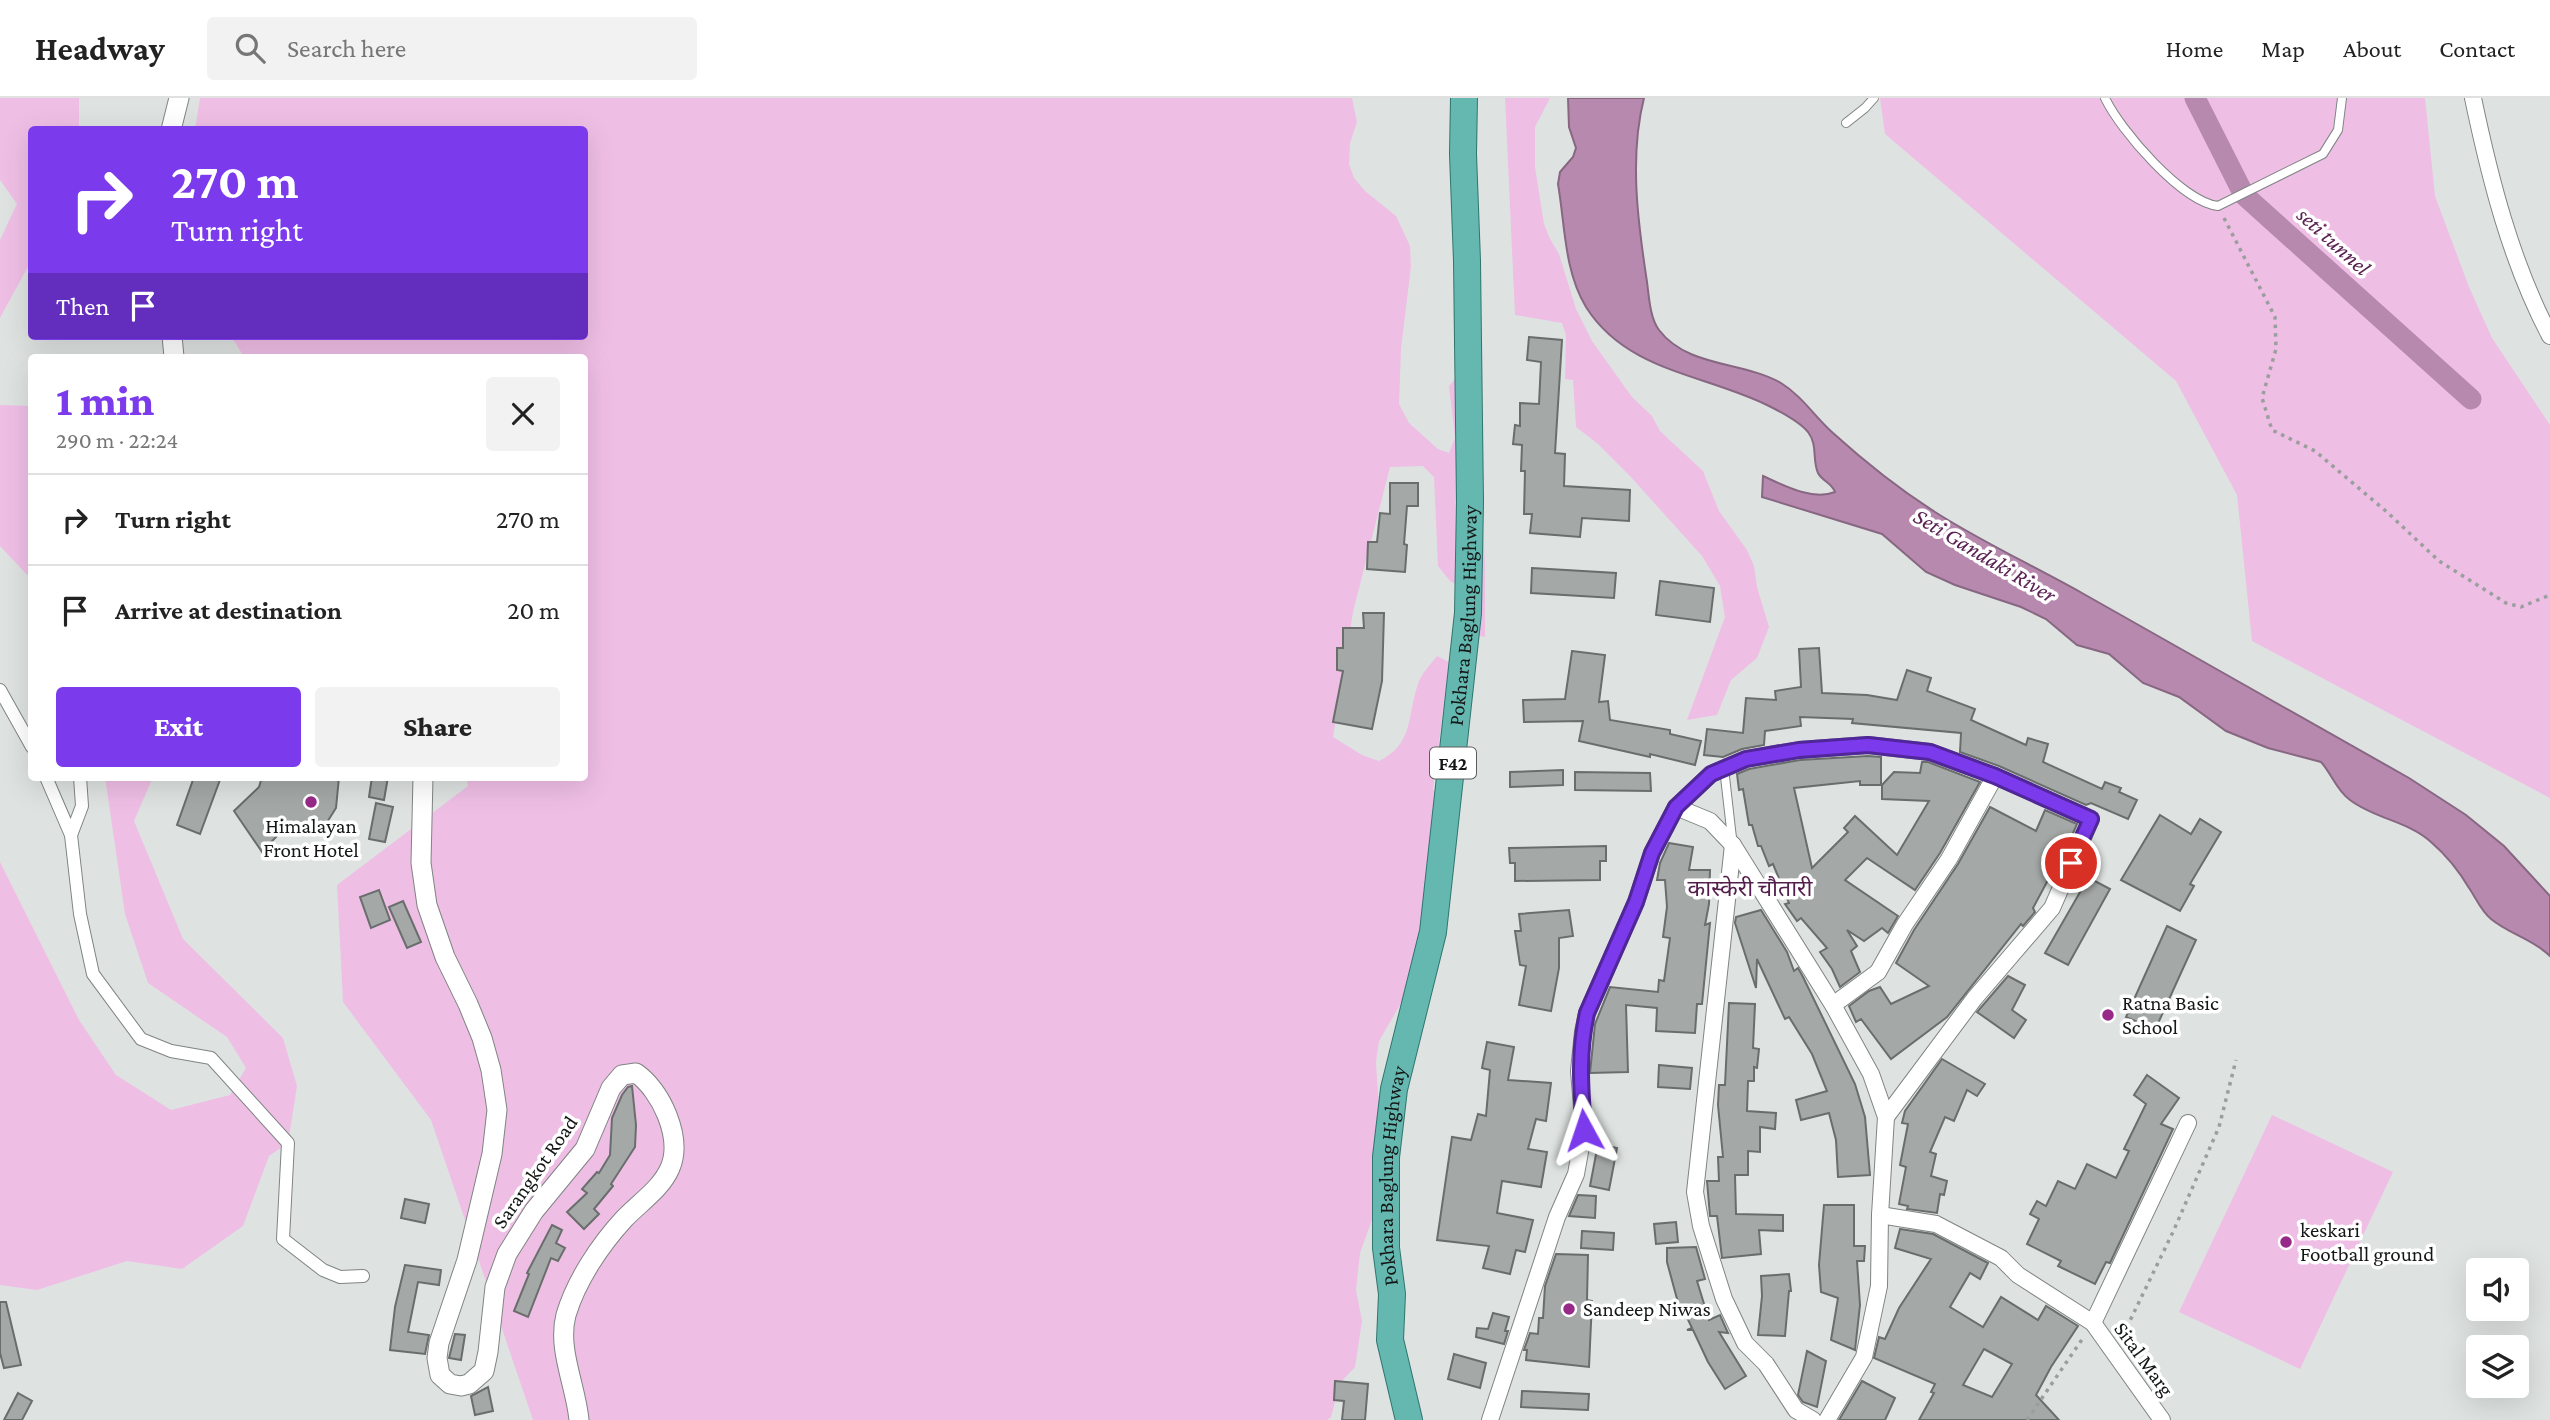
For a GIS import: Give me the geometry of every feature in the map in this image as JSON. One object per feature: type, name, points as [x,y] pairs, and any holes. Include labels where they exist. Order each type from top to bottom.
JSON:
[{"type":"highway","name":"Pokhara Baglung Highway","points":[[1409,1420],[1390,1340],[1392,1294],[1386,1248],[1386,1157],[1394,1089],[1433,932],[1468,613],[1470,489],[1464,98]]},
{"type":"street","points":[[172,126],[179,98]]},
{"type":"street","points":[[2473,98],[2486,159],[2512,246],[2535,307],[2550,336]]},
{"type":"street","points":[[0,690],[28,740]]},
{"type":"street","points":[[1490,1420],[1557,1217],[1576,1174],[1584,1130],[1579,1071],[1587,1013],[1636,902],[1652,853],[1676,807],[1711,774],[1746,759],[1786,752],[1868,745],[1930,752],[1995,776],[2091,819],[2052,908],[1974,999],[1886,1117]]},
{"type":"street","points":[[1833,1005],[1878,972],[1905,924],[1949,859],[1995,776]]},
{"type":"street","points":[[48,781],[71,835],[80,914],[93,974],[141,1039],[171,1051],[211,1058],[288,1143],[284,1239],[323,1270],[340,1277],[363,1276]]},
{"type":"street","points":[[71,835],[82,806],[80,781]]},
{"type":"street","name":"Sarangkot Road","points":[[423,781],[421,863],[427,905],[445,957],[482,1038],[491,1070],[497,1111],[492,1154],[467,1260],[439,1343],[437,1365],[443,1379],[450,1384],[461,1386],[475,1380],[484,1371],[495,1287],[507,1254],[534,1211],[585,1149],[611,1088],[618,1079],[631,1073],[645,1079],[661,1102],[673,1140],[674,1154],[663,1179],[610,1237],[580,1283],[566,1316],[566,1355],[579,1420]]},
{"type":"street","points":[[1676,807],[1710,821],[1733,845],[1833,1005],[1871,1074],[1886,1117],[1879,1286],[1864,1357],[1827,1420]]},
{"type":"street","points":[[1733,845],[1695,1192],[1724,1299],[1745,1343],[1766,1364],[1796,1410],[1813,1420]]},
{"type":"street","points":[[1880,1215],[1936,1224],[2001,1258],[2018,1275],[2093,1323],[2188,1123]]},
{"type":"street","name":"Sital Marg","points":[[2093,1323],[2162,1420]]},
{"type":"lane","points":[[1846,123],[1874,98]]},
{"type":"lane","points":[[2105,98],[2114,117],[2177,186],[2206,205],[2218,206],[2323,154],[2338,130],[2343,98]]},
{"type":"lane","points":[[1724,768],[1733,845]]},
{"type":"path","points":[[2218,206],[2275,317],[2276,349],[2262,398],[2272,430],[2315,452],[2388,512],[2439,561],[2506,603],[2521,607],[2550,596]]},
{"type":"path","points":[[2027,1420],[2093,1323],[2123,1335],[2173,1232],[2219,1126],[2236,1060]]},
{"type":"shaded area","points":[[0,98],[79,98],[79,126],[28,126],[28,267],[0,318],[0,240],[17,204],[0,180]]},
{"type":"shaded area","points":[[200,98],[1352,98],[1357,122],[1350,143],[1349,164],[1354,178],[1365,191],[1396,216],[1410,246],[1411,266],[1401,349],[1399,404],[1409,423],[1438,449],[1449,453],[1455,438],[1449,386],[1459,374],[1477,416],[1485,563],[1485,637],[1477,635],[1465,589],[1450,581],[1438,566],[1434,477],[1423,466],[1390,467],[1353,612],[1333,737],[1362,755],[1379,761],[1390,754],[1404,738],[1408,728],[1419,680],[1437,656],[1449,662],[1433,790],[1458,795],[1404,998],[1379,1041],[1376,1062],[1378,1095],[1387,1130],[1385,1184],[1360,1253],[1356,1290],[1362,1321],[1355,1367],[1340,1383],[1331,1417],[1327,1420],[533,1420],[431,1120],[343,1002],[337,885],[468,786],[467,781],[588,781],[588,354],[242,354],[233,340],[588,340],[588,126],[196,126]]},
{"type":"shaded area","points":[[1505,98],[1550,98],[1535,127],[1535,167],[1544,224],[1559,254],[1576,309],[1592,341],[1632,397],[1652,416],[1660,431],[1703,471],[1719,511],[1747,550],[1754,566],[1757,587],[1769,627],[1757,658],[1731,680],[1717,715],[1687,720],[1725,617],[1720,586],[1702,556],[1629,475],[1598,444],[1576,427],[1573,380],[1565,379],[1566,335],[1562,323],[1515,315]]},
{"type":"shaded area","points":[[1880,98],[2425,98],[2435,196],[2469,287],[2492,338],[2550,425],[2550,798],[2252,641],[2237,495],[2176,381],[1885,134]]},
{"type":"shaded area","points":[[0,405],[28,406],[28,576],[0,546]]},
{"type":"shaded area","points":[[106,781],[151,781],[134,821],[183,939],[283,1038],[297,1086],[288,1143],[269,1156],[243,1226],[182,1269],[127,1261],[37,1290],[0,1285],[0,862],[79,1020],[116,1075],[171,1110],[230,1095],[246,1068],[227,1037],[148,983],[125,914]]},
{"type":"shaded area","name":"keskari Football ground","points":[[2272,1115],[2393,1172],[2300,1369],[2179,1312]]},
{"type":"water","name":"Seti Gandaki River","points":[[1568,98],[1644,98],[1639,120],[1636,167],[1641,237],[1652,313],[1659,330],[1671,342],[1700,358],[1750,371],[1781,383],[1857,454],[1895,485],[1935,512],[2409,778],[2466,815],[2504,846],[2550,896],[2550,956],[2487,916],[2457,869],[2431,842],[2412,829],[2370,812],[2345,796],[2321,762],[2268,748],[2226,731],[2179,697],[2143,683],[2109,654],[2077,645],[2046,619],[1926,572],[1882,534],[1762,497],[1763,476],[1807,493],[1817,495],[1835,492],[1818,473],[1813,442],[1808,432],[1769,406],[1669,369],[1623,345],[1603,329],[1579,293],[1569,263],[1558,184],[1560,172],[1573,157],[1576,148],[1569,127]]},
{"type":"building","points":[[1529,337],[1562,340],[1555,453],[1565,454],[1564,486],[1630,490],[1629,521],[1582,518],[1580,537],[1530,533],[1532,514],[1524,514],[1525,471],[1521,471],[1522,445],[1513,444],[1515,425],[1520,426],[1520,403],[1539,404],[1541,362],[1527,360]]},
{"type":"building","points":[[1390,483],[1418,483],[1418,506],[1407,506],[1405,572],[1367,569],[1368,542],[1377,542],[1380,513],[1390,514]]},
{"type":"building","points":[[1532,568],[1616,573],[1614,598],[1531,593]]},
{"type":"building","points":[[1660,581],[1714,588],[1710,622],[1656,615]]},
{"type":"building","points":[[1363,613],[1384,613],[1382,681],[1372,729],[1333,722],[1343,671],[1337,670],[1337,648],[1343,648],[1343,628],[1364,628]]},
{"type":"building","points":[[1819,648],[1822,693],[1867,695],[1897,700],[1907,670],[1931,678],[1927,691],[1975,709],[1971,720],[2026,745],[2028,738],[2048,744],[2043,762],[2102,789],[2105,782],[2121,788],[2119,792],[2137,800],[2128,819],[2091,803],[2086,805],[1999,766],[1960,752],[1961,733],[1852,723],[1853,719],[1800,717],[1801,726],[1765,731],[1764,745],[1742,749],[1723,757],[1704,755],[1707,729],[1743,733],[1746,698],[1776,700],[1775,691],[1801,687],[1799,649]]},
{"type":"building","points":[[1572,651],[1605,655],[1599,702],[1608,701],[1610,720],[1670,730],[1670,734],[1701,741],[1695,765],[1579,741],[1583,721],[1524,722],[1523,700],[1565,699]]},
{"type":"building","points":[[1881,757],[1881,785],[1860,785],[1860,781],[1794,788],[1812,868],[1848,832],[1844,828],[1855,816],[1897,855],[1929,801],[1882,799],[1882,785],[1894,772],[1920,773],[1922,762],[1928,762],[1980,782],[1940,853],[1915,890],[1867,858],[1845,880],[1898,916],[1888,933],[1882,928],[1864,941],[1847,930],[1857,946],[1851,951],[1860,972],[1840,987],[1820,952],[1827,948],[1801,918],[1797,921],[1785,904],[1789,903],[1773,864],[1769,866],[1761,846],[1758,846],[1752,825],[1749,825],[1743,789],[1739,790],[1737,774],[1749,769],[1800,760]]},
{"type":"building","points":[[1563,770],[1563,785],[1510,787],[1510,772]]},
{"type":"building","points":[[1575,772],[1650,773],[1651,791],[1575,790]]},
{"type":"building","points":[[193,781],[220,781],[200,834],[177,825]]},
{"type":"building","points":[[261,781],[339,781],[336,808],[319,835],[295,831],[289,823],[262,852],[234,811],[259,787]]},
{"type":"building","points":[[371,781],[387,781],[384,800],[369,797]]},
{"type":"building","points":[[376,803],[393,807],[385,842],[369,839]]},
{"type":"building","points":[[1990,807],[2036,831],[2045,810],[2077,824],[2058,868],[2055,867],[2033,908],[2035,912],[2023,926],[2021,924],[1947,1017],[1891,1059],[1861,1019],[1856,1022],[1849,1006],[1869,991],[1880,987],[1891,1004],[1929,986],[1896,963]]},
{"type":"building","points":[[2160,815],[2191,834],[2200,819],[2221,832],[2190,884],[2194,886],[2180,911],[2121,880]]},
{"type":"building","points":[[1669,843],[1693,847],[1689,870],[1710,870],[1705,925],[1710,923],[1702,1004],[1697,1004],[1695,1033],[1656,1031],[1657,1008],[1626,1005],[1628,1072],[1590,1073],[1595,1024],[1610,987],[1658,992],[1659,980],[1664,981],[1670,938],[1663,937],[1667,907],[1665,880],[1657,880],[1660,863]]},
{"type":"building","points":[[1606,846],[1606,861],[1600,861],[1600,880],[1515,881],[1515,863],[1510,863],[1509,848]]},
{"type":"building","points":[[2087,880],[2093,880],[2110,889],[2068,965],[2045,953]]},
{"type":"building","points":[[379,890],[390,920],[371,928],[360,897]]},
{"type":"building","points":[[403,901],[421,942],[407,948],[389,907]]},
{"type":"building","points":[[1569,910],[1573,936],[1559,938],[1559,968],[1551,1011],[1519,1005],[1526,966],[1520,965],[1515,931],[1521,931],[1519,914]]},
{"type":"building","points":[[1761,910],[1787,952],[1794,971],[1798,968],[1803,977],[1855,1084],[1865,1117],[1870,1175],[1838,1177],[1836,1140],[1829,1113],[1801,1120],[1796,1100],[1827,1091],[1812,1054],[1789,1017],[1785,1019],[1757,959],[1756,988],[1735,923],[1736,917]]},
{"type":"building","points":[[2167,926],[2196,940],[2155,1030],[2126,1017]]},
{"type":"building","points":[[2008,976],[2025,985],[2012,1010],[2026,1020],[2014,1038],[1977,1012]]},
{"type":"building","points":[[1729,1003],[1755,1004],[1753,1048],[1759,1049],[1757,1068],[1754,1067],[1754,1081],[1748,1081],[1747,1111],[1776,1113],[1775,1129],[1760,1127],[1760,1152],[1748,1151],[1748,1175],[1735,1175],[1736,1214],[1783,1215],[1783,1231],[1759,1230],[1761,1254],[1722,1258],[1717,1216],[1710,1216],[1707,1181],[1719,1181],[1718,1157],[1723,1157],[1718,1105],[1719,1085],[1725,1085]]},
{"type":"building","points":[[1487,1042],[1514,1047],[1508,1080],[1551,1083],[1546,1121],[1536,1119],[1528,1149],[1547,1152],[1541,1187],[1502,1181],[1497,1213],[1533,1220],[1525,1252],[1516,1250],[1510,1274],[1483,1268],[1489,1246],[1437,1240],[1452,1137],[1471,1140],[1478,1114],[1486,1116],[1490,1070],[1482,1068]]},
{"type":"building","points":[[1942,1059],[1985,1084],[1977,1096],[1967,1090],[1954,1121],[1945,1117],[1930,1152],[1936,1154],[1931,1176],[1947,1181],[1944,1195],[1940,1194],[1937,1213],[1907,1209],[1908,1206],[1899,1204],[1906,1167],[1900,1165],[1908,1124],[1902,1123],[1905,1111]]},
{"type":"building","points":[[1659,1065],[1692,1068],[1690,1089],[1658,1087]]},
{"type":"building","points":[[2147,1075],[2179,1098],[2161,1124],[2173,1129],[2110,1263],[2106,1262],[2095,1284],[2058,1266],[2061,1261],[2027,1244],[2039,1219],[2030,1214],[2037,1201],[2046,1206],[2058,1181],[2075,1189],[2087,1164],[2116,1178],[2129,1151],[2124,1149],[2146,1104],[2134,1095]]},
{"type":"building","points":[[632,1086],[635,1147],[611,1184],[613,1186],[594,1209],[599,1214],[584,1229],[567,1212],[587,1193],[582,1189],[599,1173],[610,1155],[612,1118],[622,1095]]},
{"type":"building","points":[[1598,1144],[1617,1148],[1609,1190],[1590,1186]]},
{"type":"building","points":[[1578,1195],[1596,1196],[1595,1218],[1569,1216]]},
{"type":"building","points":[[405,1199],[429,1204],[425,1223],[401,1218]]},
{"type":"building","points":[[1824,1205],[1854,1205],[1854,1246],[1865,1246],[1864,1261],[1857,1261],[1860,1305],[1855,1350],[1831,1340],[1838,1298],[1821,1292],[1819,1265]]},
{"type":"building","points":[[1676,1222],[1678,1242],[1656,1244],[1654,1224]]},
{"type":"building","points":[[552,1225],[562,1230],[556,1243],[565,1248],[558,1261],[551,1258],[528,1317],[514,1311],[529,1274],[527,1273]]},
{"type":"building","points":[[1900,1229],[1933,1234],[1988,1263],[1980,1279],[1970,1273],[1950,1307],[1983,1327],[2001,1297],[2038,1320],[2046,1306],[2078,1326],[2036,1395],[2059,1420],[1919,1420],[1934,1393],[1931,1392],[1935,1384],[1874,1358],[1879,1337],[1885,1339],[1899,1308],[1931,1259],[1895,1248]],"holes":[[[1984,1349],[2012,1364],[1992,1397],[1963,1385]]]},
{"type":"building","points":[[1582,1231],[1614,1233],[1613,1250],[1581,1248]]},
{"type":"building","points":[[1696,1247],[1705,1279],[1697,1281],[1709,1320],[1720,1315],[1728,1333],[1719,1332],[1746,1376],[1725,1389],[1693,1330],[1687,1330],[1692,1328],[1683,1309],[1680,1310],[1667,1262],[1667,1248]]},
{"type":"building","points":[[1556,1254],[1588,1255],[1587,1300],[1592,1301],[1589,1367],[1526,1360],[1527,1350],[1524,1350],[1530,1333],[1538,1334],[1539,1318],[1543,1318],[1545,1286]]},
{"type":"building","points":[[405,1265],[441,1270],[439,1285],[418,1282],[408,1332],[429,1335],[425,1354],[390,1350],[395,1307]]},
{"type":"building","points":[[1789,1274],[1791,1291],[1785,1336],[1758,1335],[1761,1276]]},
{"type":"building","points":[[0,1302],[6,1302],[21,1365],[4,1368],[0,1353]]},
{"type":"building","points":[[1493,1313],[1509,1317],[1504,1344],[1476,1337],[1477,1328],[1488,1329]]},
{"type":"building","points":[[455,1334],[465,1335],[461,1360],[449,1358]]},
{"type":"building","points":[[1807,1351],[1826,1361],[1817,1407],[1803,1402],[1798,1395]]},
{"type":"building","points":[[1454,1354],[1486,1363],[1480,1388],[1448,1379]]},
{"type":"building","points":[[1335,1381],[1368,1384],[1365,1420],[1342,1420],[1344,1401],[1334,1400]]},
{"type":"building","points":[[1862,1381],[1895,1398],[1885,1420],[1839,1420]]},
{"type":"building","points":[[488,1387],[493,1411],[475,1415],[471,1396]]},
{"type":"building","points":[[1522,1391],[1589,1394],[1588,1410],[1521,1407]]},
{"type":"building","points":[[18,1393],[32,1401],[22,1420],[4,1420]]},
{"type":"waterway","name":"seti tunnel","points":[[2195,98],[2244,195],[2471,399]]},
{"type":"place","name":"Himalayan Front Hotel","points":[[311,802]]},
{"type":"place","name":"Ratna Basic School","points":[[2108,1015]]},
{"type":"place","name":"keskari Football ground","points":[[2286,1242]]},
{"type":"place","name":"Sandeep Niwas","points":[[1569,1309]]},
{"type":"district","name":"कास्केरी चौतारी","points":[[1750,888]]},
{"type":"route","points":[[1584,1130],[1579,1071],[1587,1013],[1636,902],[1659,839],[1676,807],[1711,774],[1746,759],[1799,750],[1868,745],[1930,752],[1995,776],[2091,819],[2071,863]]}]
